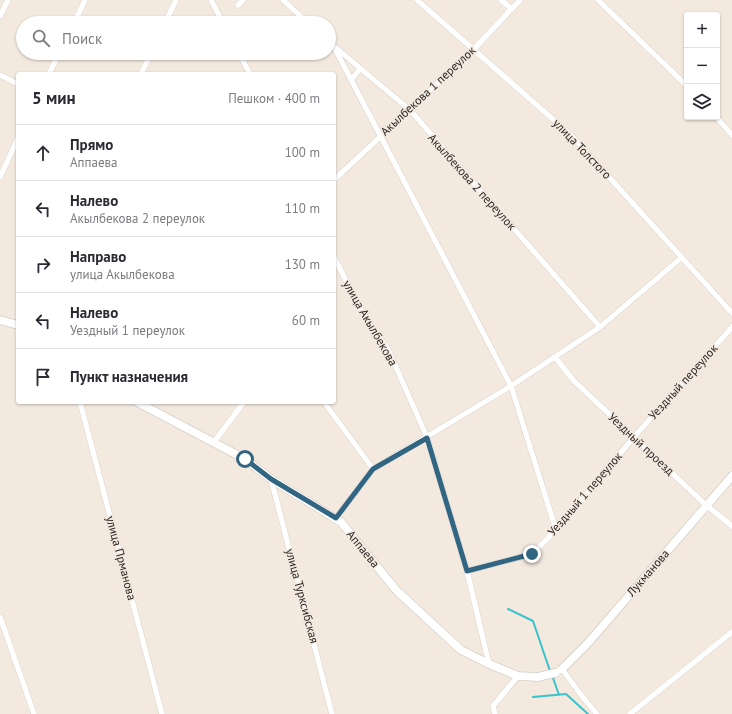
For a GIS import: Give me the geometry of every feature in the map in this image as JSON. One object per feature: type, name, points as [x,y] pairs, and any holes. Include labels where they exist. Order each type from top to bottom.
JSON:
[{"type":"street","points":[[0,16],[8,0]]},
{"type":"street","points":[[77,16],[85,0]]},
{"type":"street","points":[[168,16],[176,0]]},
{"type":"street","points":[[211,0],[219,16]]},
{"type":"street","points":[[238,5],[243,0]]},
{"type":"street","points":[[283,0],[300,16]]},
{"type":"street","name":"улица Толстого","points":[[417,0],[571,135],[732,314]]},
{"type":"street","points":[[501,0],[512,9]]},
{"type":"street","name":"Акылбекова 1 переулок","points":[[336,178],[379,136],[410,110],[473,50],[520,0]]},
{"type":"street","points":[[598,0],[685,84]]},
{"type":"street","name":"Акылбекова 2 переулок","points":[[336,49],[410,110],[600,327]]},
{"type":"street","name":"Акылбекова 2 переулок","points":[[336,51],[379,136],[511,386],[556,530]]},
{"type":"street","points":[[50,72],[56,60]]},
{"type":"street","points":[[142,72],[148,60]]},
{"type":"street","points":[[243,60],[249,72]]},
{"type":"street","points":[[351,80],[360,68]]},
{"type":"street","points":[[0,75],[16,83]]},
{"type":"street","points":[[719,120],[732,135]]},
{"type":"street","points":[[0,177],[16,142]]},
{"type":"street","points":[[336,518],[373,469],[427,438],[511,386],[600,327],[681,258]]},
{"type":"street","name":"улица Акылбекова","points":[[336,262],[364,316],[388,349],[427,438],[467,571],[489,664]]},
{"type":"street","points":[[0,320],[16,324]]},
{"type":"street","name":"Уездный переулок","points":[[634,437],[732,327]]},
{"type":"street","name":"Уездный проезд","points":[[556,357],[574,381],[706,505],[732,526]]},
{"type":"street","name":"улица Прманова","points":[[81,404],[162,714]]},
{"type":"street","name":"Аппаева","points":[[142,404],[245,459],[271,479],[336,518],[379,567],[396,590],[461,650],[518,676],[538,678],[559,671]]},
{"type":"street","points":[[214,442],[242,404]]},
{"type":"street","points":[[325,404],[373,469]]},
{"type":"street","name":"Уездный 1 переулок","points":[[467,571],[532,554],[556,530],[634,437]]},
{"type":"street","name":"Лукманова","points":[[559,671],[588,643],[732,476]]},
{"type":"street","name":"улица Турксибская","points":[[271,479],[332,714]]},
{"type":"street","points":[[0,617],[34,714]]},
{"type":"street","points":[[630,714],[732,632]]},
{"type":"street","points":[[559,671],[598,714]]},
{"type":"street","points":[[495,714],[493,706],[518,676]]},
{"type":"waterway","points":[[508,609],[533,621],[550,671]]},
{"type":"waterway","points":[[552,675],[559,695]]},
{"type":"waterway","points":[[533,697],[566,694],[588,714]]},
{"type":"route","points":[[245,459],[271,479],[336,518],[373,469],[427,438],[467,571],[532,554]]}]
